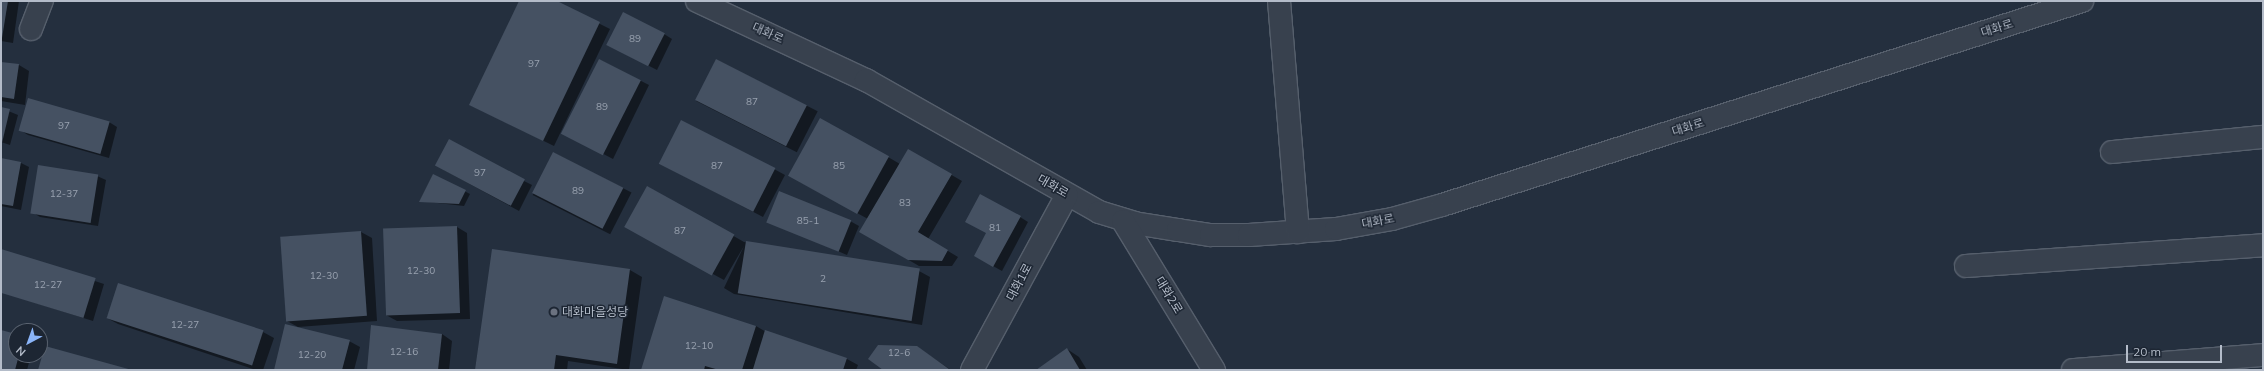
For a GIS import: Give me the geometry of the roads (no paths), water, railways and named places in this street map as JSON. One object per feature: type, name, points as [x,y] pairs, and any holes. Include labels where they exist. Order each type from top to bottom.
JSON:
[{"type":"street","points":[[31,29],[42,1]]},
{"type":"street","name":"대화로","points":[[697,1],[866,80],[1099,212],[1123,221],[1211,235],[1336,229],[1392,219],[1491,192],[2082,1]]},
{"type":"street","points":[[1279,1],[1298,232]]},
{"type":"street","points":[[2112,152],[2263,137]]},
{"type":"street","name":"대화1로","points":[[972,370],[1067,195]]},
{"type":"street","name":"대화2로","points":[[1123,221],[1214,370]]},
{"type":"street","points":[[1966,266],[2263,245]]},
{"type":"street","points":[[2073,370],[2263,355]]},
{"type":"place","name":"대화마을성당","points":[[554,312]]}]
